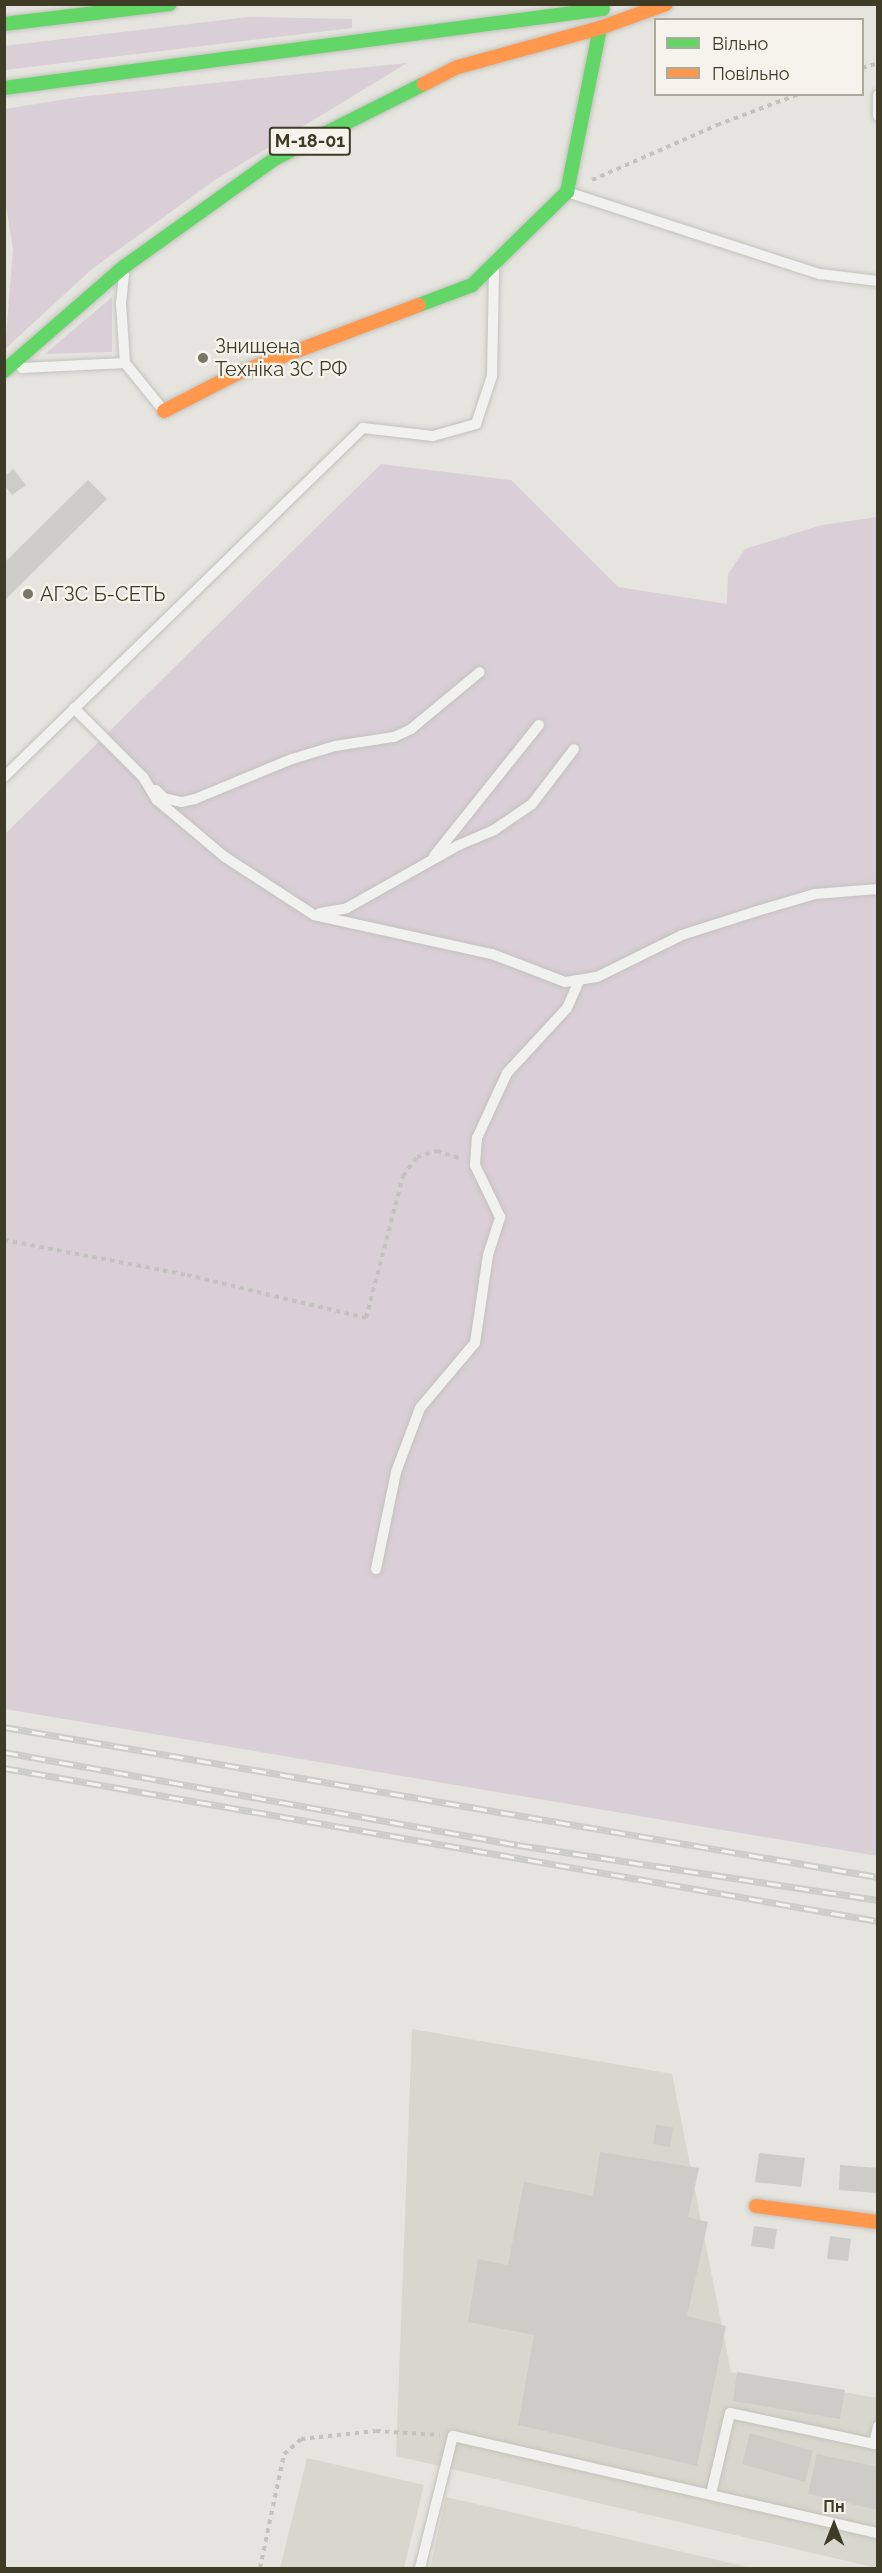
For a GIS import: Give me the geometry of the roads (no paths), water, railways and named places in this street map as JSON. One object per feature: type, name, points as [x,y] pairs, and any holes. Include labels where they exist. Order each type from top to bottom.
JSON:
[{"type":"main road","points":[[4,24],[170,4]]},
{"type":"main road","points":[[603,4],[627,5]]},
{"type":"main road","points":[[4,88],[632,4]]},
{"type":"main road","name":"М-18-01","points":[[4,371],[125,266],[276,158],[458,67],[600,28],[666,4]]},
{"type":"main road","points":[[164,411],[238,373],[472,285],[494,266],[567,192],[600,28]]},
{"type":"main road","points":[[756,2206],[878,2222]]},
{"type":"lane","points":[[878,95],[878,116]]},
{"type":"lane","points":[[567,192],[820,274],[878,281]]},
{"type":"lane","points":[[125,266],[121,303],[125,363],[164,411]]},
{"type":"lane","points":[[4,777],[363,428],[433,436],[476,424],[492,376],[494,266]]},
{"type":"lane","points":[[4,371],[64,363],[125,363]]},
{"type":"lane","points":[[74,708],[164,798],[195,799],[292,759],[411,729],[480,672]]},
{"type":"lane","points":[[430,861],[538,725]]},
{"type":"lane","points":[[314,915],[347,908],[430,861],[494,830],[532,804],[574,749]]},
{"type":"lane","points":[[143,777],[157,800],[225,857],[314,915],[492,954],[565,982],[578,983],[682,935],[815,894],[878,889]]},
{"type":"lane","points":[[376,1569],[396,1472],[420,1408],[475,1343],[488,1255],[500,1217],[475,1165],[477,1138],[507,1073],[567,1008],[578,983]]},
{"type":"lane","points":[[711,2494],[730,2413],[874,2444],[878,2426]]},
{"type":"lane","points":[[420,2568],[453,2436],[878,2533]]},
{"type":"railway","points":[[4,1727],[878,1877]]},
{"type":"railway","points":[[4,1752],[518,1845],[878,1900]]},
{"type":"railway","points":[[4,1768],[878,1921]]},
{"type":"place","name":"Знищена Техніка ЗС РФ","points":[[203,358]]},
{"type":"place","name":"АГЗС Б-СЕТЬ","points":[[28,594]]}]
